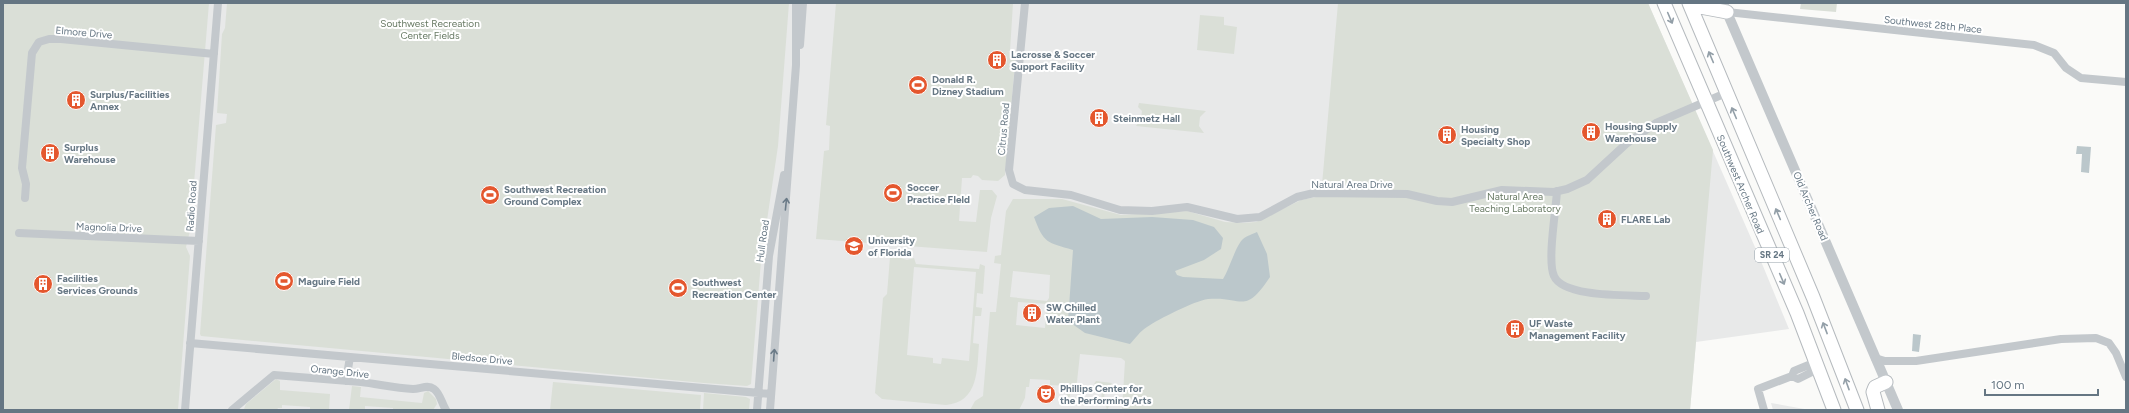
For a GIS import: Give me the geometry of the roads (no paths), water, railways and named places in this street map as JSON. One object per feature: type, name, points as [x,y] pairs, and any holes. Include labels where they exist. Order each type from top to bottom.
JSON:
[{"type":"main road","name":"Southwest Archer Road","points":[[1664,3],[1774,259],[1834,410]]},
{"type":"main road","points":[[1690,3],[1700,7],[1725,8]]},
{"type":"main road","name":"SR 24","points":[[1690,3],[1726,92],[1794,250],[1857,410]]},
{"type":"main road","points":[[1774,259],[1794,250]]},
{"type":"main road","points":[[1817,366],[1837,358]]},
{"type":"main road","points":[[1878,410],[1873,392],[1876,387],[1886,382]]},
{"type":"street","name":"Radio Road","points":[[185,410],[218,3]]},
{"type":"street","name":"Hull Road","points":[[770,410],[796,65],[796,3]]},
{"type":"street","name":"Hull Road","points":[[796,65],[799,61],[803,3]]},
{"type":"street","name":"Citrus Road","points":[[1014,184],[1009,170],[1025,3]]},
{"type":"street","name":"Southwest 28th Place","points":[[1725,8],[2034,44],[2054,53],[2066,68],[2081,78],[2126,82]]},
{"type":"street","name":"Old Archer Road","points":[[1725,8],[1898,410]]},
{"type":"street","name":"Elmore Drive","points":[[25,198],[26,184],[22,168],[33,50],[39,42],[49,39],[61,39],[214,54]]},
{"type":"street","name":"Natural Area Drive","points":[[1014,184],[1025,190],[1071,195],[1120,210],[1148,211],[1190,207],[1237,220],[1260,217],[1297,197],[1311,193],[1406,194],[1450,202],[1504,190],[1557,191],[1572,187],[1587,180],[1626,144],[1656,123],[1726,92]]},
{"type":"street","name":"Hull Road","points":[[757,410],[769,256],[789,147]]},
{"type":"street","points":[[1557,191],[1552,262],[1554,276],[1558,282],[1575,291],[1646,296]]},
{"type":"street","name":"Magnolia Drive","points":[[19,233],[198,241]]},
{"type":"street","points":[[1875,358],[1885,361],[1916,361],[2061,338],[2103,340],[2109,343],[2116,353],[2126,377]]},
{"type":"street","name":"Bledsoe Drive","points":[[190,343],[771,394]]},
{"type":"street","points":[[2116,353],[2126,353]]},
{"type":"street","points":[[346,381],[350,357]]},
{"type":"street","points":[[1764,410],[1758,389],[1792,376],[1798,379],[1814,371],[1817,366]]},
{"type":"street","name":"Orange Drive","points":[[232,410],[274,375],[415,389],[424,386],[430,387],[438,393],[446,410]]},
{"type":"place","name":"Lacrosse & Soccer Support Facility","points":[[997,60]]},
{"type":"place","name":"Donald R. Dizney Stadium","points":[[918,85]]},
{"type":"place","name":"Surplus/Facilities Annex","points":[[76,100]]},
{"type":"place","name":"Steinmetz Hall","points":[[1099,118]]},
{"type":"place","name":"Housing Supply Warehouse","points":[[1591,132]]},
{"type":"place","name":"Housing Specialty Shop","points":[[1447,135]]},
{"type":"place","name":"Surplus Warehouse","points":[[50,153]]},
{"type":"place","name":"Soccer Practice FIeld","points":[[893,193]]},
{"type":"place","name":"Southwest Recreation Ground Complex","points":[[490,195]]},
{"type":"place","name":"FLARE Lab","points":[[1607,219]]},
{"type":"place","name":"University of Florida","points":[[854,246]]},
{"type":"place","name":"Maguire Field","points":[[284,281]]},
{"type":"place","name":"Facilities Services Grounds","points":[[43,284]]},
{"type":"place","name":"Southwest Recreation Center","points":[[678,288]]},
{"type":"place","name":"SW Chilled Water Plant","points":[[1032,313]]},
{"type":"place","name":"UF Waste Management Facility","points":[[1515,329]]},
{"type":"place","name":"Phillips Center for the Performing Arts","points":[[1046,394]]},
{"type":"park label","name":"Southwest Recreation Center Fields","points":[[430,28]]},
{"type":"park label","name":"Natural Area Teaching Laboratory","points":[[1515,202]]}]
